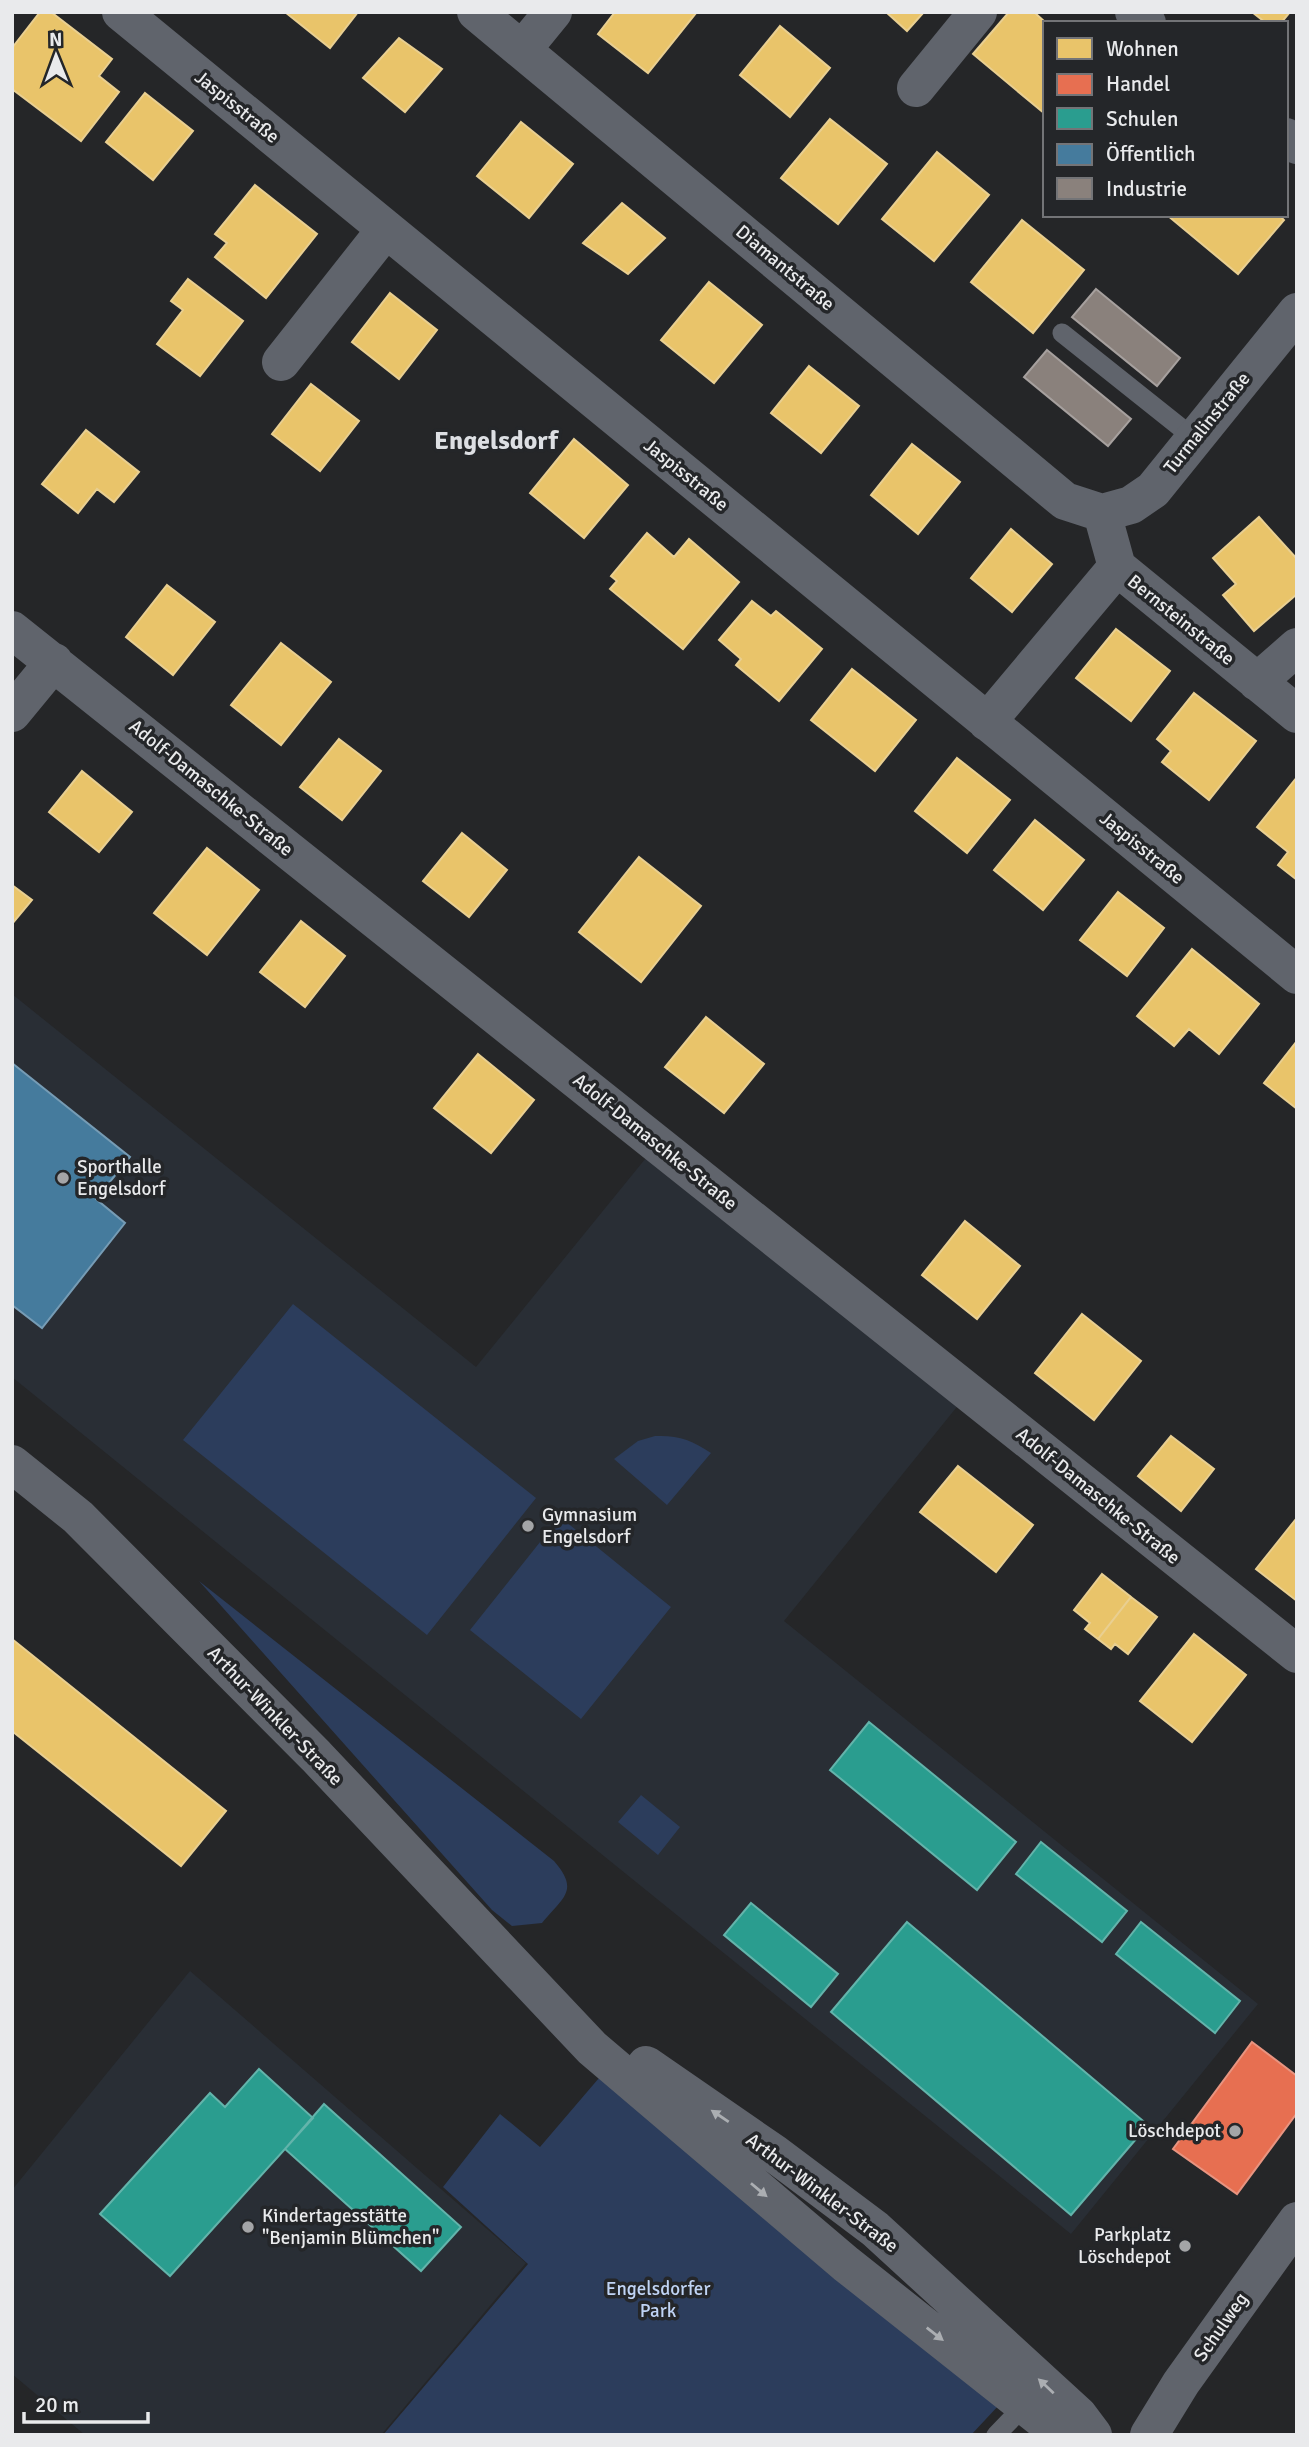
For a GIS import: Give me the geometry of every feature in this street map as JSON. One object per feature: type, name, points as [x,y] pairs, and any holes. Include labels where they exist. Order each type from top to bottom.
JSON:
[{"type":"street","name":"Jaspisstraße","points":[[121,12],[1297,975]]},
{"type":"street","name":"Diamantstraße","points":[[476,12],[1065,501],[1102,513]]},
{"type":"street","points":[[522,50],[553,12]]},
{"type":"street","points":[[916,88],[978,12]]},
{"type":"street","points":[[281,362],[386,229]]},
{"type":"street","name":"Turmalinstraße","points":[[1102,513],[1131,505],[1153,490],[1297,312]]},
{"type":"street","name":"Bernsteinstraße","points":[[1102,513],[1117,567],[1297,714]]},
{"type":"street","points":[[987,722],[1117,567]]},
{"type":"street","name":"Adolf-Damaschke-Straße","points":[[12,630],[1297,1654]]},
{"type":"street","points":[[1257,682],[1297,646]]},
{"type":"street","points":[[12,713],[54,662]]},
{"type":"street","name":"Arthur-Winkler-Straße","points":[[12,1464],[78,1517],[316,1756],[527,1981],[603,2057],[846,2264],[1062,2435]]},
{"type":"street","name":"Arthur-Winkler-Straße","points":[[527,1981],[775,2154],[875,2229],[1077,2415],[1093,2435]]},
{"type":"street","name":"Schulweg","points":[[1149,2435],[1187,2375],[1297,2221]]},
{"type":"lane","points":[[1062,333],[1195,439]]},
{"type":"lane","points":[[996,2435],[1025,2405]]},
{"type":"shaded area","name":"Gymnasium Engelsdorf","points":[[12,994],[476,1367],[650,1153],[960,1403],[784,1621],[1258,2004],[1071,2234],[12,1377]]},
{"type":"shaded area","name":"Kindertagesstätte \"Benjamin Blümchen\"","points":[[190,1971],[526,2263],[381,2435],[85,2435],[12,2374],[12,2190]]},
{"type":"green space","points":[[293,1304],[536,1498],[427,1635],[183,1440]]},
{"type":"green space","points":[[655,1436],[684,1439],[711,1453],[667,1505],[614,1459],[638,1441]]},
{"type":"green space","points":[[560,1517],[671,1607],[581,1719],[470,1630]]},
{"type":"green space","points":[[199,1581],[554,1861],[566,1880],[566,1894],[542,1923],[512,1926],[492,1910]]},
{"type":"green space","points":[[641,1795],[680,1827],[658,1855],[618,1822]]},
{"type":"green space","name":"Engelsdorfer Park","points":[[599,2078],[999,2405],[971,2435],[383,2435],[528,2264],[443,2187],[500,2114],[540,2147]]},
{"type":"building: Wohnen","points":[[40,12],[51,12],[112,59],[99,76],[119,92],[81,141],[12,89],[12,48]]},
{"type":"building: Wohnen","points":[[285,12],[358,12],[330,48]]},
{"type":"building: Wohnen","points":[[615,12],[696,13],[648,73],[598,34]]},
{"type":"building: Wohnen","points":[[886,12],[924,12],[907,31]]},
{"type":"building: Wohnen","points":[[1009,12],[1034,12],[1044,21],[1043,112],[973,54]]},
{"type":"building: Wohnen","points":[[1252,12],[1290,12],[1283,21],[1263,21]]},
{"type":"building: Wohnen","points":[[780,26],[830,68],[790,117],[740,75]]},
{"type":"building: Wohnen","points":[[399,38],[442,69],[405,112],[363,78]]},
{"type":"building: Wohnen","points":[[145,93],[193,131],[153,180],[106,142]]},
{"type":"building: Wohnen","points":[[830,119],[887,164],[838,224],[781,178]]},
{"type":"building: Wohnen","points":[[521,122],[573,164],[529,218],[477,176]]},
{"type":"building: Wohnen","points":[[937,152],[989,195],[934,261],[882,219]]},
{"type":"building: Wohnen","points":[[255,185],[317,234],[266,298],[215,257],[227,243],[215,234]]},
{"type":"building: Wohnen","points":[[622,203],[665,238],[628,274],[583,243]]},
{"type":"building: Wohnen","points":[[1169,217],[1281,217],[1284,220],[1238,274]]},
{"type":"building: Wohnen","points":[[1022,220],[1084,270],[1033,333],[971,282]]},
{"type":"building: Wohnen","points":[[188,279],[243,321],[200,376],[157,344],[183,310],[171,301]]},
{"type":"building: Wohnen","points":[[709,282],[762,325],[714,383],[661,340]]},
{"type":"building: Wohnen","points":[[390,293],[437,330],[399,379],[352,342]]},
{"type":"building: Wohnen","points":[[809,366],[859,406],[821,453],[771,413]]},
{"type":"building: Wohnen","points":[[311,384],[359,421],[320,471],[272,434]]},
{"type":"building: Wohnen","points":[[86,430],[139,472],[114,502],[97,489],[78,513],[42,484]]},
{"type":"building: Wohnen","points":[[574,439],[628,485],[584,538],[530,493]]},
{"type":"building: Wohnen","points":[[912,444],[960,482],[918,534],[871,495]]},
{"type":"building: Wohnen","points":[[1259,517],[1297,559],[1297,594],[1254,631],[1223,595],[1236,584],[1213,558]]},
{"type":"building: Wohnen","points":[[1011,529],[1052,564],[1012,612],[971,578]]},
{"type":"building: Wohnen","points":[[647,533],[674,557],[689,539],[739,582],[683,649],[610,589],[617,581],[611,576]]},
{"type":"building: Wohnen","points":[[167,585],[215,622],[173,675],[126,637]]},
{"type":"building: Wohnen","points":[[752,601],[771,616],[776,611],[822,649],[779,701],[736,665],[741,659],[719,640]]},
{"type":"building: Wohnen","points":[[1116,629],[1170,671],[1131,721],[1076,678]]},
{"type":"building: Wohnen","points":[[281,643],[331,682],[281,745],[231,705]]},
{"type":"building: Wohnen","points":[[852,669],[916,720],[875,771],[811,720]]},
{"type":"building: Wohnen","points":[[1194,693],[1256,741],[1209,800],[1162,762],[1171,751],[1157,739]]},
{"type":"building: Wohnen","points":[[339,739],[381,771],[342,820],[300,787]]},
{"type":"building: Wohnen","points":[[957,758],[1010,800],[967,853],[915,811]]},
{"type":"building: Wohnen","points":[[82,771],[132,812],[99,852],[49,812]]},
{"type":"building: Wohnen","points":[[1297,777],[1297,880],[1278,865],[1288,852],[1257,827]]},
{"type":"building: Wohnen","points":[[1035,820],[1084,860],[1043,910],[994,870]]},
{"type":"building: Wohnen","points":[[462,833],[507,870],[469,917],[423,881]]},
{"type":"building: Wohnen","points":[[207,848],[259,890],[207,955],[154,913]]},
{"type":"building: Wohnen","points":[[639,857],[701,906],[641,982],[579,932]]},
{"type":"building: Wohnen","points":[[12,885],[32,900],[12,924]]},
{"type":"building: Wohnen","points":[[1118,892],[1164,928],[1127,976],[1080,940]]},
{"type":"building: Wohnen","points":[[301,921],[345,956],[305,1007],[260,972]]},
{"type":"building: Wohnen","points":[[1192,949],[1259,1004],[1219,1054],[1189,1029],[1174,1046],[1137,1016]]},
{"type":"building: Wohnen","points":[[706,1017],[764,1064],[724,1113],[665,1067]]},
{"type":"building: Wohnen","points":[[1297,1041],[1297,1109],[1264,1083]]},
{"type":"building: Wohnen","points":[[478,1054],[534,1100],[491,1153],[434,1108]]},
{"type":"building: Wohnen","points":[[965,1221],[1020,1266],[977,1319],[922,1275]]},
{"type":"building: Wohnen","points":[[1082,1314],[1141,1361],[1094,1420],[1035,1373]]},
{"type":"building: Wohnen","points":[[1171,1436],[1214,1469],[1181,1511],[1138,1476]]},
{"type":"building: Wohnen","points":[[958,1466],[1033,1525],[996,1572],[920,1512]]},
{"type":"building: Wohnen","points":[[1297,1520],[1297,1601],[1256,1569]]},
{"type":"building: Wohnen","points":[[1102,1574],[1131,1597],[1098,1639],[1085,1629],[1090,1623],[1074,1610]]},
{"type":"building: Wohnen","points":[[1131,1597],[1157,1617],[1128,1654],[1115,1644],[1111,1649],[1098,1639]]},
{"type":"building: Wohnen","points":[[1194,1634],[1246,1675],[1192,1742],[1140,1701]]},
{"type":"building: Wohnen","points":[[12,1639],[226,1811],[181,1866],[12,1731]]},
{"type":"building: Handel","name":"Löschdepot","points":[[1252,2042],[1297,2076],[1297,2113],[1237,2194],[1173,2149]]},
{"type":"building: Schulen","points":[[869,1722],[1016,1842],[977,1890],[830,1770]]},
{"type":"building: Schulen","points":[[1041,1842],[1127,1911],[1102,1942],[1016,1874]]},
{"type":"building: Schulen","points":[[751,1903],[838,1974],[811,2007],[724,1935]]},
{"type":"building: Schulen","points":[[907,1922],[1148,2125],[1071,2215],[831,2012]]},
{"type":"building: Schulen","points":[[1141,1922],[1240,2001],[1215,2033],[1116,1954]]},
{"type":"building: Schulen","points":[[259,2069],[313,2118],[170,2276],[100,2214],[210,2093],[225,2107]]},
{"type":"building: Schulen","points":[[324,2104],[461,2227],[421,2271],[285,2149]]},
{"type":"building: Öffentlich","name":"Sporthalle Engelsdorf","points":[[12,1063],[130,1157],[96,1199],[125,1223],[42,1328],[12,1305]]},
{"type":"building: Industrie","points":[[1096,289],[1180,358],[1157,386],[1072,317]]},
{"type":"building: Industrie","points":[[1047,350],[1131,419],[1108,446],[1024,377]]},
{"type":"place","name":"Sporthalle Engelsdorf","points":[[63,1178]]},
{"type":"place","name":"Gymnasium Engelsdorf","points":[[528,1526]]},
{"type":"place","name":"Löschdepot","points":[[1235,2131]]},
{"type":"place","name":"Kindertagesstätte \"Benjamin Blümchen\"","points":[[248,2227]]},
{"type":"place","name":"Parkplatz Löschdepot","points":[[1185,2246]]},
{"type":"district","name":"Engelsdorf","points":[[496,441]]}]
